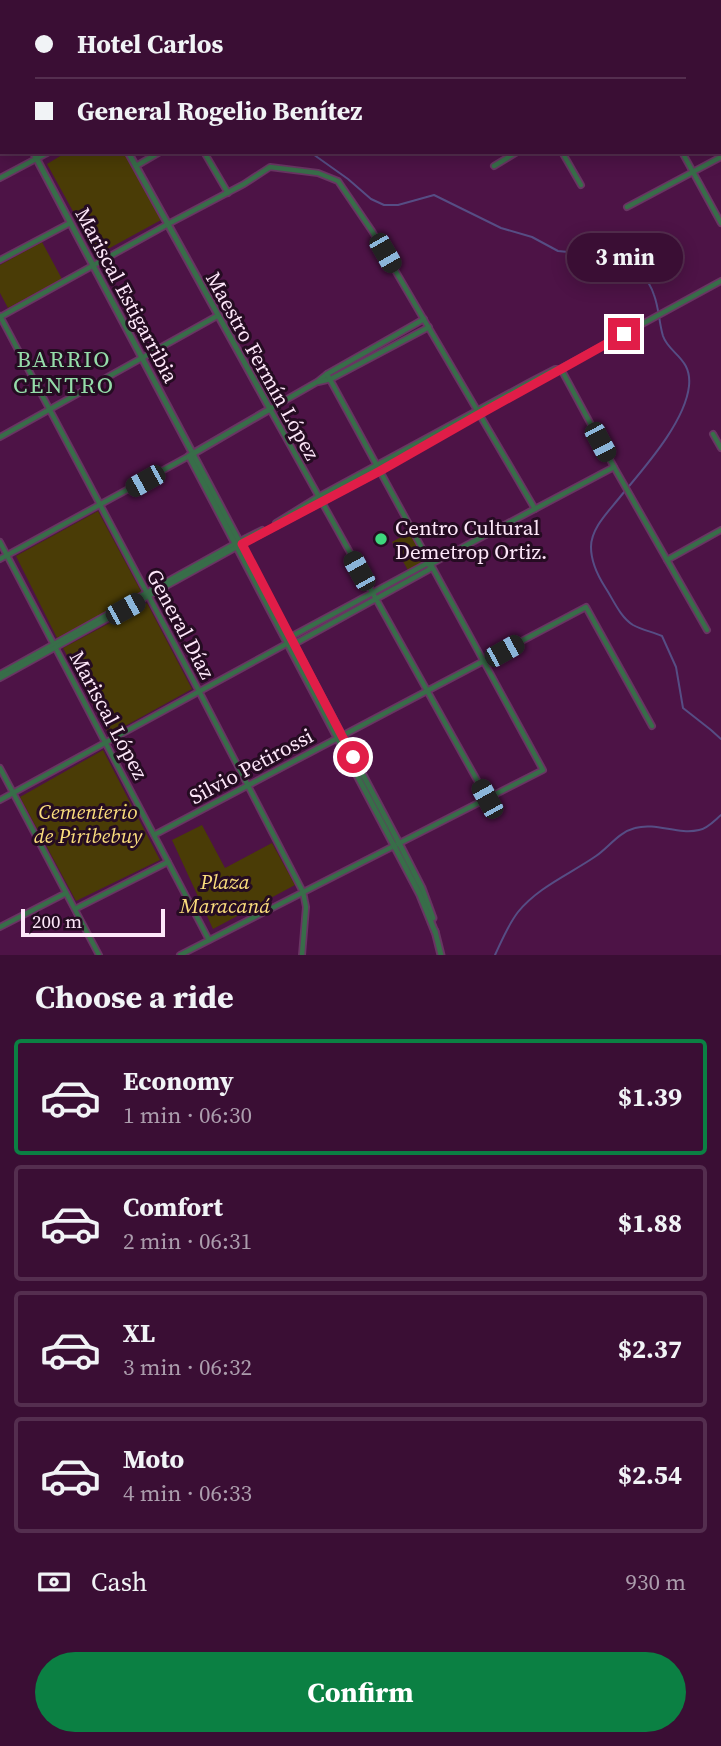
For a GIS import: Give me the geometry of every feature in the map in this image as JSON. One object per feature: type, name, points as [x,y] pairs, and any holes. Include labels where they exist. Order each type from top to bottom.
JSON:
[{"type":"street","name":"Mariscal Estigarribia","points":[[34,154],[339,737],[422,888],[441,955]]},
{"type":"street","points":[[0,178],[45,154]]},
{"type":"street","name":"Maestro Fermín López","points":[[129,154],[487,799]]},
{"type":"street","points":[[136,166],[157,154]]},
{"type":"street","points":[[205,154],[229,192]]},
{"type":"street","points":[[494,166],[514,154]]},
{"type":"street","points":[[563,154],[580,185]]},
{"type":"street","points":[[683,154],[721,223]]},
{"type":"street","points":[[627,207],[721,157]]},
{"type":"street","points":[[0,316],[270,167],[318,173],[338,181],[372,231],[535,509]]},
{"type":"street","points":[[0,260],[71,223]]},
{"type":"street","points":[[0,676],[721,281]]},
{"type":"street","name":"General Díaz","points":[[0,316],[303,892],[306,907],[302,955]]},
{"type":"street","points":[[0,437],[217,316]]},
{"type":"street","points":[[329,376],[424,319]]},
{"type":"street","points":[[0,559],[191,455],[317,382],[429,327]]},
{"type":"street","points":[[561,369],[706,630]]},
{"type":"street","points":[[180,955],[543,770],[329,376]]},
{"type":"street","points":[[713,434],[721,448]]},
{"type":"street","points":[[290,642],[294,635],[614,467]]},
{"type":"street","points":[[667,560],[721,530]]},
{"type":"street","name":"Mariscal López","points":[[0,542],[209,940]]},
{"type":"street","points":[[0,800],[290,642],[298,642],[375,600],[429,569],[430,564]]},
{"type":"street","name":"Silvio Petirossi","points":[[154,835],[586,607],[652,726]]},
{"type":"street","points":[[0,768],[99,955]]},
{"type":"street","points":[[75,909],[168,862]]},
{"type":"street","points":[[0,927],[66,893]]},
{"type":"street","points":[[189,955],[194,948]]},
{"type":"green space","points":[[64,154],[124,154],[161,220],[97,255],[47,164]]},
{"type":"green space","points":[[42,242],[62,279],[8,308],[0,293],[0,265]]},
{"type":"green space","points":[[98,511],[142,593],[57,638],[16,556]]},
{"type":"green space","points":[[410,532],[427,562],[409,572],[392,542]]},
{"type":"green space","points":[[147,603],[192,689],[109,735],[63,648]]},
{"type":"green space","name":"Cementerio de Piribebuy","points":[[103,750],[160,860],[76,901],[20,797]]},
{"type":"green space","name":"Plaza Maracaná","points":[[202,825],[225,868],[272,843],[295,885],[213,929],[172,840]]},
{"type":"waterway","points":[[313,154],[371,199],[384,205],[398,205],[434,195],[501,228],[532,237],[558,251],[628,270],[643,277],[648,283],[656,300],[663,336],[684,363],[689,386],[680,415],[671,430],[597,527],[591,552],[600,578],[628,622],[662,636],[676,667],[683,708],[721,739]]},
{"type":"waterway","points":[[495,955],[511,922],[526,903],[596,856],[624,833],[643,827],[699,830],[721,815]]},
{"type":"place","name":"Centro Cultural Demetrop Ortiz.","points":[[381,539]]},
{"type":"district","name":"BARRIO CENTRO","points":[[64,372]]},
{"type":"route","points":[[353,757],[242,544],[380,471],[624,334]]}]
